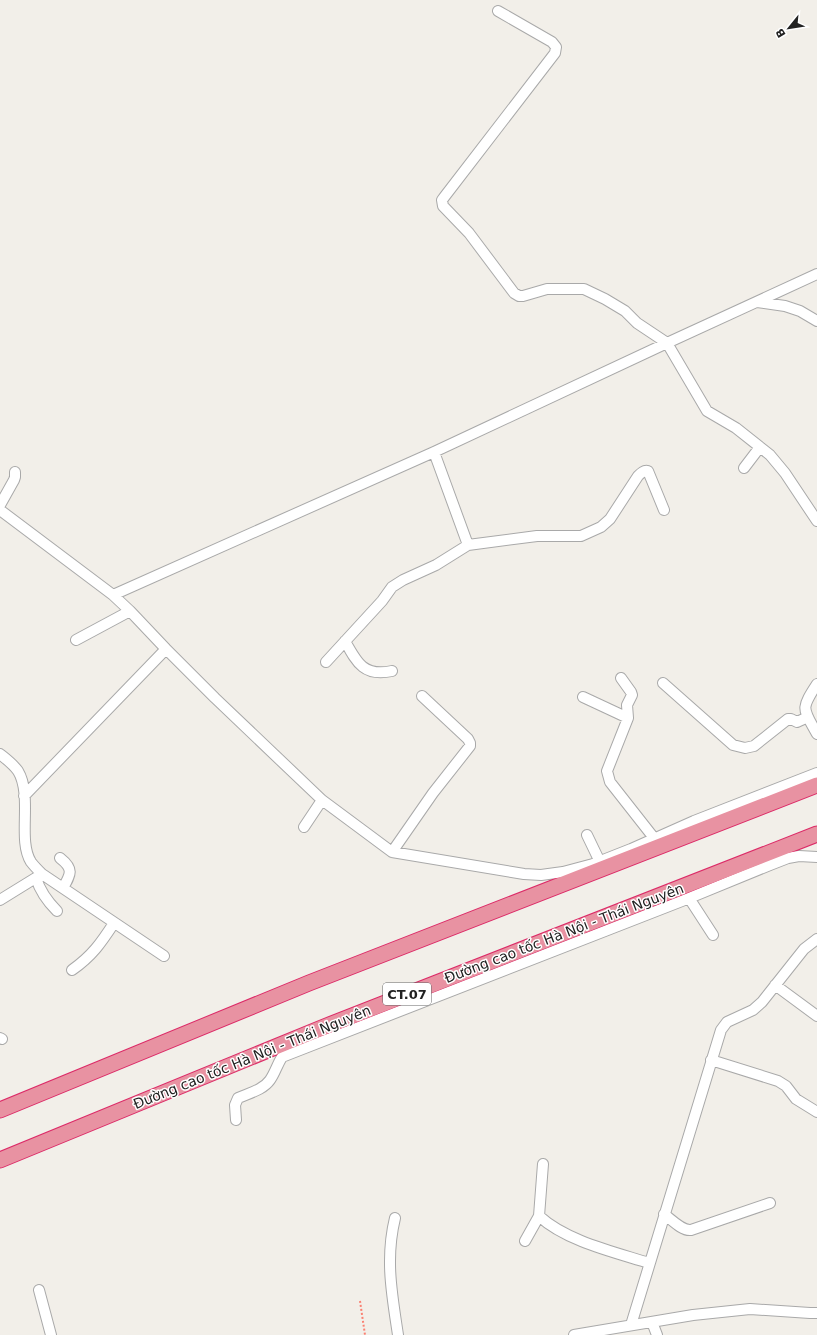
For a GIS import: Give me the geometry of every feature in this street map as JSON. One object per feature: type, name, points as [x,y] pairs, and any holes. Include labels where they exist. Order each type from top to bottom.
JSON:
[{"type":"highway","points":[[0,1110],[309,983],[817,785]]},
{"type":"highway","name":"Đường cao tốc Hà Nội - Thái Nguyên","points":[[0,1160],[324,1027],[817,834]]},
{"type":"street","points":[[498,11],[552,42],[556,47],[555,52],[442,200],[443,206],[470,233],[514,292],[519,296],[547,289],[584,290],[612,303],[667,343],[707,411],[736,428],[770,455],[785,473],[817,521]]},
{"type":"street","points":[[113,595],[434,452],[817,274]]},
{"type":"street","points":[[757,302],[785,306],[800,311],[817,321]]},
{"type":"street","points":[[744,468],[760,447]]},
{"type":"street","points":[[434,452],[468,545]]},
{"type":"street","points":[[326,662],[382,601],[392,587],[403,580],[436,565],[468,545],[537,536],[581,536],[601,527],[610,519],[638,476],[647,471],[664,510]]},
{"type":"street","points":[[0,505],[14,480],[15,472]]},
{"type":"street","points":[[0,510],[113,595],[166,649],[322,800],[392,852],[541,875],[563,872],[600,862],[749,799],[817,773]]},
{"type":"street","points":[[76,640],[130,611]]},
{"type":"street","points":[[346,641],[352,654],[360,665],[372,672],[381,674],[392,672]]},
{"type":"street","points":[[24,796],[166,649]]},
{"type":"street","points":[[621,678],[631,692],[631,696],[627,704],[628,718],[607,771],[608,777],[610,782],[654,838]]},
{"type":"street","points":[[663,683],[733,745],[745,748],[754,746],[788,719],[797,722],[808,718]]},
{"type":"street","points":[[817,684],[804,706],[808,718],[817,734]]},
{"type":"street","points":[[392,852],[433,793],[470,746],[468,739],[422,696]]},
{"type":"street","points":[[583,697],[628,718]]},
{"type":"street","points":[[0,754],[18,771],[22,782],[26,849],[39,876],[40,890],[47,901],[57,911]]},
{"type":"street","points":[[304,827],[322,800]]},
{"type":"street","points":[[587,835],[600,862]]},
{"type":"street","points":[[236,1120],[235,1105],[238,1098],[260,1088],[268,1082],[282,1057],[788,858],[799,856],[817,857]]},
{"type":"street","points":[[60,858],[68,865],[70,872],[69,878],[63,888]]},
{"type":"street","points":[[39,876],[63,888],[164,956]]},
{"type":"street","points":[[0,900],[39,876]]},
{"type":"street","points":[[689,898],[713,935]]},
{"type":"street","points":[[72,970],[85,961],[96,949],[114,923]]},
{"type":"street","points":[[631,1325],[721,1030],[727,1022],[753,1010],[762,1002],[804,949],[817,939]]},
{"type":"street","points":[[775,985],[817,1016]]},
{"type":"street","points":[[711,1060],[778,1081],[786,1086],[796,1099],[817,1112]]},
{"type":"street","points":[[525,1241],[539,1216],[543,1164]]},
{"type":"street","points":[[664,1214],[683,1228],[692,1230],[770,1203]]},
{"type":"street","points":[[539,1216],[551,1226],[564,1233],[600,1248],[650,1263]]},
{"type":"street","points":[[394,1218],[391,1241],[390,1273],[398,1335]]},
{"type":"street","points":[[39,1290],[51,1335]]},
{"type":"street","points":[[574,1335],[693,1314],[750,1310],[817,1313]]},
{"type":"street","points":[[652,1322],[657,1335]]},
{"type":"path","points":[[360,1301],[365,1335]]}]
